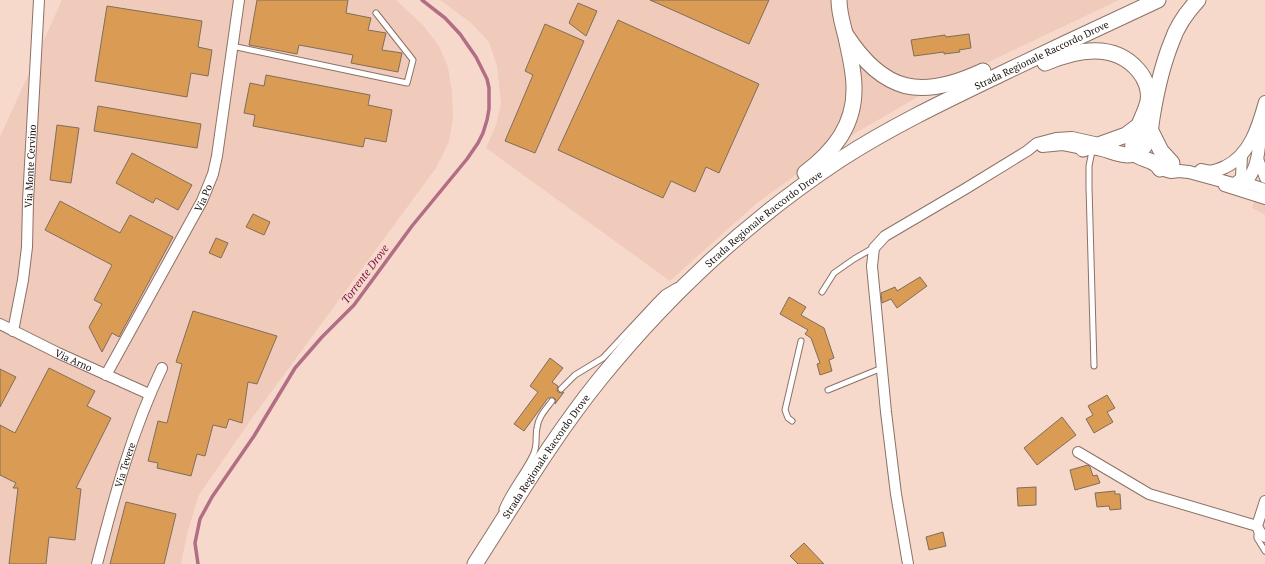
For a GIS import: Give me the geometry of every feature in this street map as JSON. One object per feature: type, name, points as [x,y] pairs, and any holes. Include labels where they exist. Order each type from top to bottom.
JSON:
[{"type":"main road","points":[[726,247],[747,217],[821,160],[832,149],[841,136],[851,114],[854,94],[853,73],[846,35],[840,14],[839,0]]},
{"type":"main road","points":[[846,35],[862,58],[873,69],[885,77],[898,83],[915,87],[935,88],[969,78],[1136,0]]},
{"type":"main road","name":"Strada Regionale Raccordo Drove","points":[[475,564],[546,454],[584,399],[633,340],[690,280],[751,226],[801,187],[842,158],[876,138],[948,99],[1158,0]]},
{"type":"main road","points":[[1168,168],[1136,154],[1125,155],[1094,147],[1088,147],[1092,148],[1126,135],[1144,128],[1156,96],[1171,42],[1179,25],[1198,0]]},
{"type":"main road","points":[[876,138],[896,133],[916,125],[1056,58],[1087,50],[1106,51],[1122,57],[1131,63],[1141,75],[1147,87],[1148,96],[1144,128],[1146,143],[1136,154]]},
{"type":"main road","points":[[1144,128],[1161,151],[1168,168]]},
{"type":"street","name":"Via Monte Cervino","points":[[13,331],[23,280],[27,247],[28,201],[40,0]]},
{"type":"street","name":"Via Po","points":[[106,375],[210,183],[217,156],[239,0]]},
{"type":"street","points":[[1027,151],[1056,145],[1092,148],[1233,184],[1243,182],[1250,177],[1255,166],[1261,118],[1265,102]]},
{"type":"street","points":[[1209,172],[1229,165],[1242,155],[1249,144],[1261,118]]},
{"type":"street","points":[[908,564],[896,494],[886,412],[872,266],[874,248],[885,236],[965,189],[1027,151],[1037,143],[1056,138],[1076,138],[1092,148]]},
{"type":"street","points":[[1242,155],[1240,175],[1243,182],[1250,190],[1264,195]]},
{"type":"street","points":[[1257,156],[1265,178]]},
{"type":"street","points":[[1168,168],[1209,172],[1243,182]]},
{"type":"street","points":[[1168,168],[1264,195]]},
{"type":"street","name":"Via Arno","points":[[0,324],[149,394]]},
{"type":"street","name":"Via Tevere","points":[[97,564],[124,462],[149,394],[162,368]]},
{"type":"street","points":[[1078,452],[1149,494],[1257,526]]},
{"type":"street","points":[[1265,501],[1257,526],[1260,532],[1265,536]]},
{"type":"lane","points":[[232,46],[407,83],[413,60],[376,13]]},
{"type":"lane","points":[[1092,148],[1089,166],[1089,187],[1094,366]]},
{"type":"lane","points":[[822,292],[834,272],[874,248]]},
{"type":"lane","points":[[561,388],[575,375],[603,358],[664,293],[690,280]]},
{"type":"lane","points":[[792,421],[788,418],[784,410],[801,341]]},
{"type":"lane","points":[[828,390],[882,367]]},
{"type":"lane","points":[[500,526],[501,513],[507,498],[535,451],[538,422],[552,401]]},
{"type":"lane","points":[[1257,526],[1257,538],[1265,551]]},
{"type":"shaded area","points":[[62,0],[396,0],[423,25],[439,46],[448,67],[452,92],[453,117],[449,142],[436,168],[250,421],[199,495],[187,534],[181,564],[0,564],[0,137]]},
{"type":"shaded area","points":[[440,0],[1119,0],[928,91],[847,138],[757,203],[670,281],[486,148],[496,125],[501,103],[497,66],[489,42],[471,23]]},
{"type":"shaded area","points":[[1265,155],[1265,215],[1252,208]]},
{"type":"building","points":[[257,0],[348,0],[346,13],[371,18],[368,30],[386,33],[382,50],[402,53],[398,72],[351,63],[353,55],[299,45],[297,54],[249,45]]},
{"type":"building","points":[[650,0],[769,0],[749,44]]},
{"type":"building","points":[[578,3],[597,11],[586,36],[569,23]]},
{"type":"building","points":[[107,6],[202,21],[198,47],[212,50],[208,76],[191,73],[187,97],[95,81]]},
{"type":"building","points":[[618,20],[759,84],[719,173],[706,167],[695,192],[671,181],[663,198],[558,150]]},
{"type":"building","points":[[545,24],[584,41],[535,153],[505,141],[533,75],[525,71]]},
{"type":"building","points":[[969,34],[971,48],[959,50],[960,52],[944,54],[944,52],[914,56],[911,40],[945,35],[946,37]]},
{"type":"building","points":[[266,75],[370,95],[368,105],[392,110],[386,142],[365,138],[363,147],[253,126],[255,115],[244,113],[250,83],[264,86]]},
{"type":"building","points":[[98,106],[201,124],[197,148],[94,131]]},
{"type":"building","points":[[57,125],[79,128],[71,183],[50,180]]},
{"type":"building","points":[[132,153],[192,185],[178,210],[156,198],[153,203],[116,183]]},
{"type":"building","points":[[60,201],[120,233],[130,215],[173,237],[119,337],[112,333],[102,352],[89,327],[102,304],[94,300],[112,265],[45,230]]},
{"type":"building","points":[[253,214],[270,222],[264,235],[246,227]]},
{"type":"building","points":[[216,238],[228,243],[221,258],[209,253]]},
{"type":"building","points":[[920,277],[927,286],[897,308],[891,299],[882,303],[881,293],[895,287],[897,291]]},
{"type":"building","points":[[789,297],[806,307],[801,315],[824,328],[834,358],[829,360],[832,371],[820,375],[817,364],[820,363],[811,338],[805,334],[808,330],[780,314]]},
{"type":"building","points":[[193,311],[277,336],[257,384],[248,382],[242,423],[229,419],[226,428],[213,425],[205,456],[197,454],[191,476],[157,468],[158,463],[148,461],[158,421],[167,423],[182,364],[176,362]]},
{"type":"building","points":[[550,358],[563,368],[552,382],[558,386],[558,392],[564,392],[555,404],[556,400],[554,398],[548,398],[524,431],[514,424],[538,392],[530,386]]},
{"type":"building","points":[[49,368],[95,391],[87,406],[111,418],[76,488],[81,489],[75,540],[49,537],[46,564],[9,564],[18,488],[13,488],[16,483],[0,475],[0,425],[15,433]]},
{"type":"building","points":[[0,369],[16,377],[0,407]]},
{"type":"building","points":[[1107,395],[1115,408],[1107,412],[1113,422],[1094,433],[1086,419],[1093,415],[1088,406]]},
{"type":"building","points":[[1062,417],[1076,435],[1037,465],[1024,448]]},
{"type":"building","points":[[1088,465],[1093,476],[1097,475],[1100,483],[1075,490],[1070,470]]},
{"type":"building","points":[[1036,487],[1036,505],[1018,506],[1017,488]]},
{"type":"building","points":[[1115,491],[1115,494],[1120,494],[1121,509],[1110,510],[1109,506],[1097,507],[1095,493]]},
{"type":"building","points":[[126,502],[176,514],[164,564],[110,564]]},
{"type":"building","points":[[943,532],[946,546],[929,550],[926,537]]},
{"type":"building","points":[[804,543],[824,564],[798,564],[790,556]]},
{"type":"waterway","name":"Torrente Drove","points":[[198,564],[195,543],[200,519],[212,497],[254,436],[295,368],[322,337],[354,305],[412,226],[467,159],[483,133],[489,109],[489,88],[487,79],[476,57],[460,34],[445,18],[422,0]]}]
